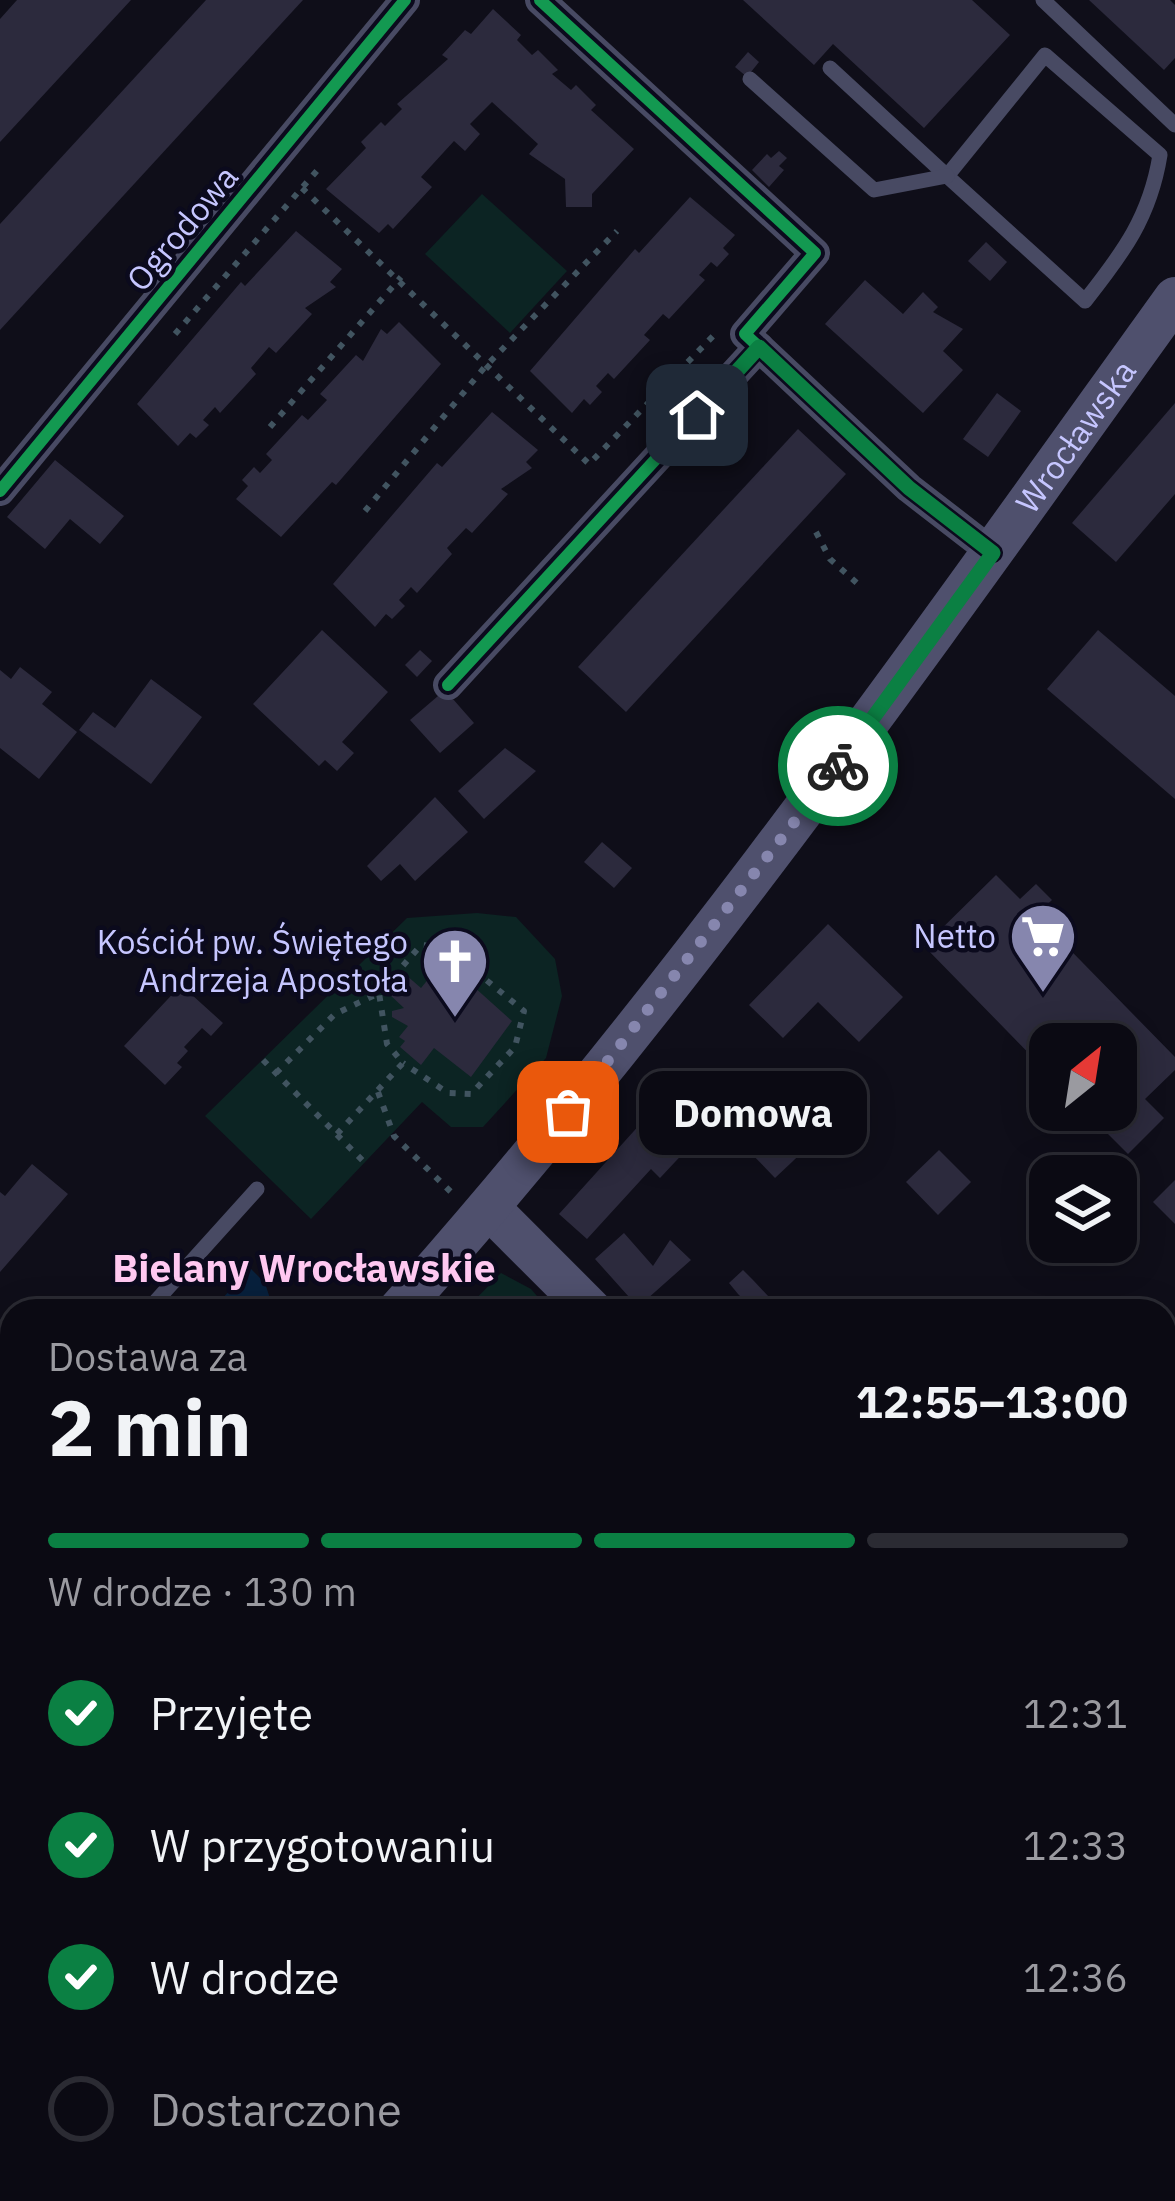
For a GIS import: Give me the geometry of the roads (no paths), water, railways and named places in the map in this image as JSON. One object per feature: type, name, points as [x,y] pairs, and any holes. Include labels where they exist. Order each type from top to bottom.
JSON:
[{"type":"main road","name":"Wrocławska","points":[[406,1299],[473,1202],[660,999],[993,553],[1175,298]]},
{"type":"main road","points":[[473,1202],[579,1299]]},
{"type":"street","name":"Ogrodowa","points":[[0,491],[405,0]]},
{"type":"street","points":[[448,685],[752,340],[814,253],[540,0]]},
{"type":"street","points":[[752,340],[909,488],[993,553]]},
{"type":"lane","points":[[1043,0],[1175,125]]},
{"type":"lane","points":[[750,79],[874,190],[947,176],[1045,55],[1167,154],[1136,237],[1085,302],[947,176],[830,68]]},
{"type":"lane","points":[[158,1299],[257,1189]]},
{"type":"water","points":[[250,1268],[265,1283],[270,1299],[222,1299]]},
{"type":"place","name":"Netto","points":[[1043,995]]},
{"type":"place","name":"Kościół pw. Świętego Andrzeja Apostoła","points":[[455,1020]]},
{"type":"place","name":"Domowa","points":[[568,1112]]},
{"type":"district","name":"Bielany Wrocławskie","points":[[304,1268]]}]
